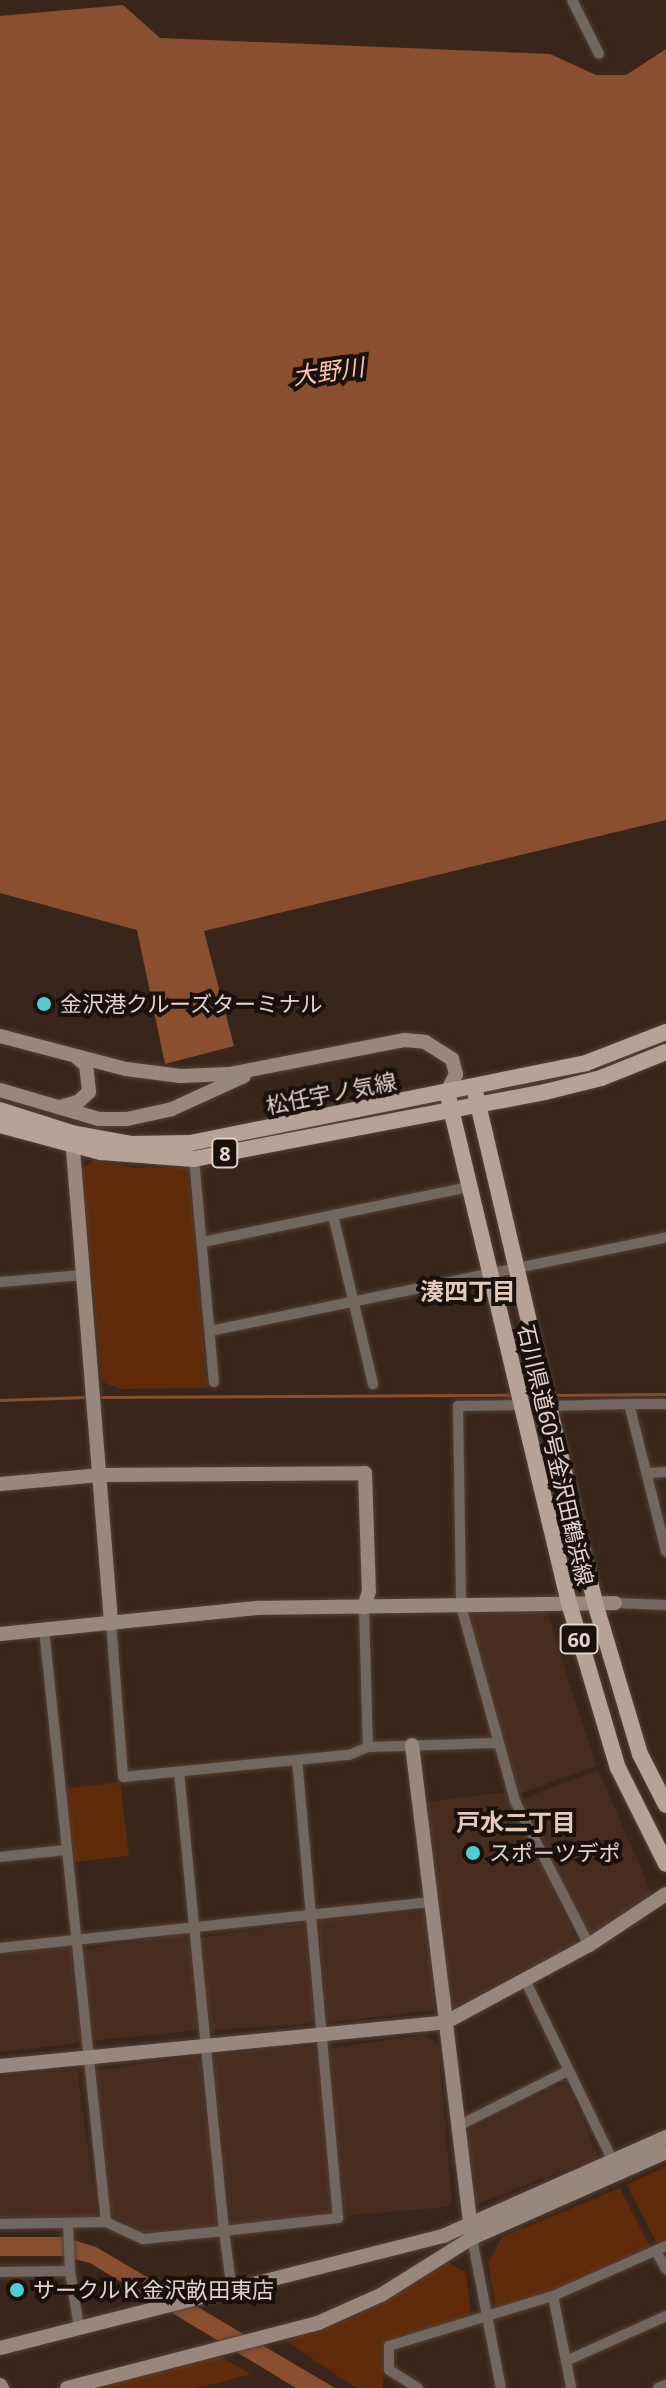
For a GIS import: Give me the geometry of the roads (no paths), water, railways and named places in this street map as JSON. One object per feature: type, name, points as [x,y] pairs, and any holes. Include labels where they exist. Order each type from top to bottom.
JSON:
[{"type":"main road","name":"松任宇ノ気線","points":[[0,1110],[72,1140],[132,1144],[190,1143],[609,1057],[666,1032]]},
{"type":"main road","name":"松任宇ノ気線","points":[[0,1125],[72,1140],[131,1157],[194,1159],[479,1106],[601,1078],[666,1052]]},
{"type":"main road","name":"石川県道60号金沢田鶴浜線","points":[[474,1087],[595,1603],[640,1754],[666,1805]]},
{"type":"main road","name":"石川県道60号金沢田鶴浜線","points":[[447,1092],[569,1603],[618,1768],[666,1864]]},
{"type":"street","points":[[572,0],[599,54]]},
{"type":"street","points":[[0,1036],[75,1056],[181,1076],[263,1068],[404,1040],[425,1042],[452,1059],[456,1074],[474,1087]]},
{"type":"street","points":[[55,1108],[78,1102],[89,1092],[86,1065],[75,1056]]},
{"type":"street","points":[[0,1090],[99,1119],[151,1115],[263,1068]]},
{"type":"street","points":[[447,1092],[456,1074]]},
{"type":"street","points":[[72,1140],[123,1777],[349,1755],[368,1747],[496,1743]]},
{"type":"street","points":[[194,1159],[214,1382]]},
{"type":"street","points":[[203,1242],[469,1187]]},
{"type":"street","points":[[333,1215],[373,1384]]},
{"type":"street","points":[[210,1331],[491,1276],[666,1237]]},
{"type":"street","points":[[0,1282],[81,1275]]},
{"type":"street","points":[[629,1404],[666,1551]]},
{"type":"street","points":[[549,1406],[666,1404]]},
{"type":"street","points":[[521,1405],[458,1406],[461,1606],[496,1743],[515,1801],[589,1945]]},
{"type":"street","points":[[647,1473],[666,1472]]},
{"type":"street","points":[[0,1484],[100,1475],[365,1473],[369,1591],[364,1607],[368,1747]]},
{"type":"street","points":[[0,1634],[257,1608],[569,1603],[666,1605]]},
{"type":"street","points":[[44,1629],[106,2222]]},
{"type":"street","points":[[412,1745],[471,2231],[501,2388]]},
{"type":"street","points":[[0,2224],[68,2226],[106,2222],[143,2239],[338,2218],[297,1761]]},
{"type":"street","points":[[179,1773],[230,2291]]},
{"type":"street","points":[[0,1857],[65,1850]]},
{"type":"street","points":[[0,2066],[446,2022],[589,1945],[666,1894]]},
{"type":"street","points":[[0,1948],[432,1902]]},
{"type":"street","points":[[525,1980],[566,2072],[614,2163]]},
{"type":"street","points":[[458,2126],[566,2072]]},
{"type":"street","points":[[67,2388],[276,2337],[381,2295],[471,2231],[666,2137]]},
{"type":"street","points":[[0,2348],[471,2231],[666,2152]]},
{"type":"street","points":[[68,2226],[79,2328]]},
{"type":"street","points":[[418,2388],[389,2370],[389,2346],[488,2319],[553,2296],[661,2248],[666,2269]]},
{"type":"street","points":[[0,2272],[70,2266]]},
{"type":"street","points":[[553,2296],[571,2388]]},
{"type":"street","points":[[566,2361],[666,2316]]},
{"type":"street","points":[[658,2388],[666,2385]]},
{"type":"water","name":"大野川","points":[[123,5],[160,38],[550,54],[596,75],[626,75],[666,49],[666,820],[204,931],[234,1046],[165,1064],[137,930],[0,893],[0,16]]},
{"type":"water","points":[[0,2237],[63,2237],[96,2247],[335,2388],[296,2388],[90,2263],[63,2256],[0,2256]]},
{"type":"waterway","points":[[554,1395],[666,1394]]},
{"type":"waterway","points":[[98,1397],[514,1395]]},
{"type":"waterway","points":[[526,1395],[542,1395]]},
{"type":"waterway","points":[[0,1400],[86,1397]]},
{"type":"place","name":"金沢港クルーズターミナル","points":[[44,1004]]},
{"type":"place","name":"スポーツデポ","points":[[473,1853]]},
{"type":"place","name":"サークルＫ金沢畝田東店","points":[[17,2290]]},
{"type":"district","name":"湊四丁目","points":[[468,1291]]},
{"type":"district","name":"戸水二丁目","points":[[516,1822]]}]
